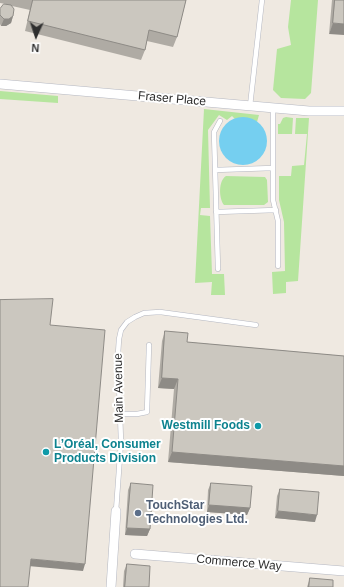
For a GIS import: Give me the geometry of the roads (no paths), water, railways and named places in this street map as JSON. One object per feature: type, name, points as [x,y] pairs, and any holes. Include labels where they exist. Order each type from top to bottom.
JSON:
[{"type":"street","name":"Fraser Place","points":[[0,84],[309,111],[344,111]]},
{"type":"street","name":"Main Avenue","points":[[111,587],[116,511]]},
{"type":"street","name":"Commerce Way","points":[[135,554],[344,571]]},
{"type":"lane","points":[[250,106],[262,0]]},
{"type":"lane","points":[[273,108],[273,200],[278,221],[278,266]]},
{"type":"lane","points":[[218,269],[214,132],[220,121]]},
{"type":"lane","points":[[215,170],[273,168]]},
{"type":"lane","points":[[216,212],[276,210]]},
{"type":"lane","name":"Main Avenue","points":[[116,511],[121,442],[118,354],[121,330],[127,322],[144,313],[160,312],[256,325]]},
{"type":"lane","points":[[120,414],[137,414],[147,412],[149,345]]},
{"type":"water","points":[[243,117],[252,119],[260,124],[265,132],[267,141],[265,150],[260,158],[252,163],[243,165],[234,163],[226,158],[221,150],[219,141],[221,132],[226,124],[234,119]]},
{"type":"place","name":"Westmill Foods","points":[[258,426]]},
{"type":"place","name":"L’Oréal, Consumer Products Division","points":[[46,452]]},
{"type":"place","name":"TouchStar Technologies Ltd.","points":[[138,513]]}]
